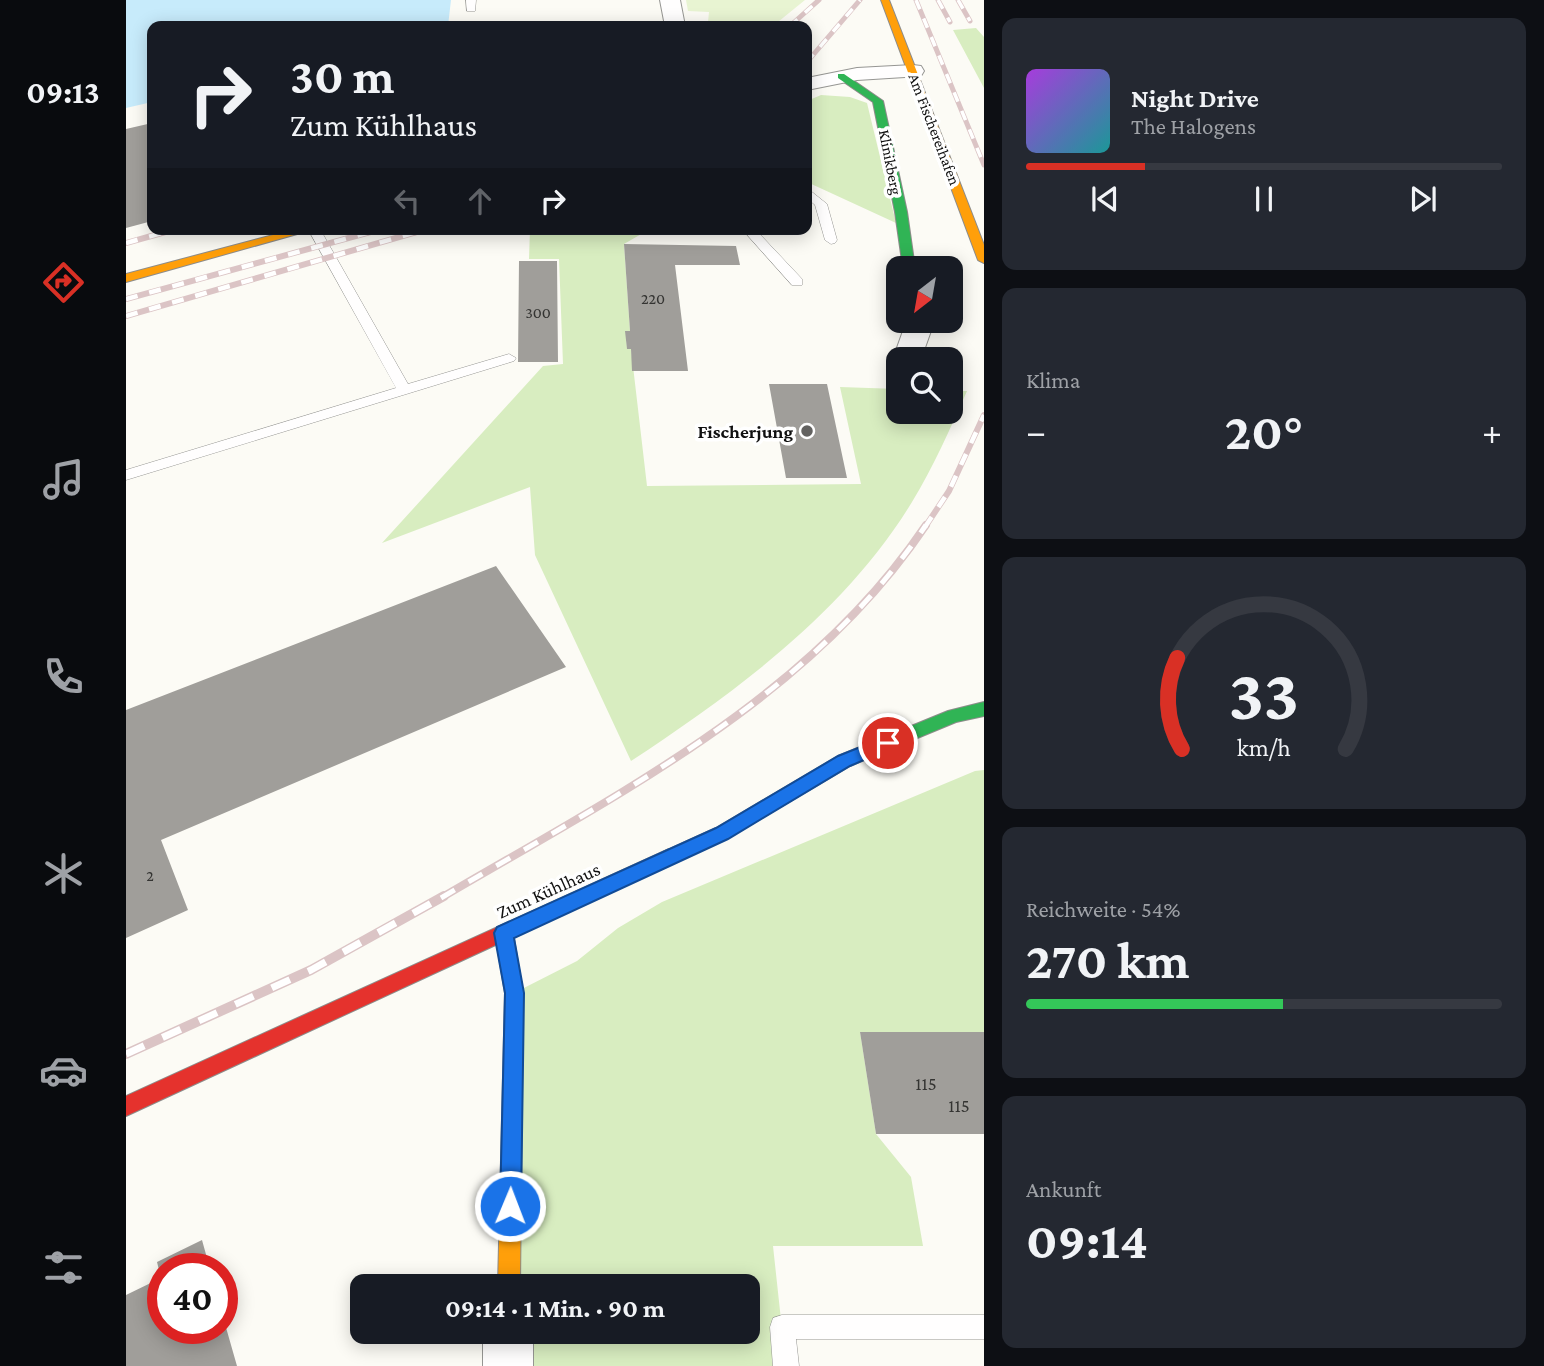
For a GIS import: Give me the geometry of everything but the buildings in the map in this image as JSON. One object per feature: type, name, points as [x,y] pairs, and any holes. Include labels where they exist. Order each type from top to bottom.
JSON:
[{"type":"street","points":[[670,0],[674,21]]},
{"type":"street","name":"Am Fischereihafen","points":[[884,0],[984,260]]},
{"type":"street","points":[[812,84],[841,76],[913,71]]},
{"type":"street","name":"Klinikberg","points":[[841,76],[877,101],[901,212],[907,256]]},
{"type":"street","points":[[126,278],[289,235]]},
{"type":"street","name":"Zum Kühlhaus","points":[[126,1106],[722,834],[844,761],[954,716],[984,709]]},
{"type":"street","points":[[504,933],[514,993],[509,1274]]},
{"type":"street","points":[[508,1344],[508,1366]]},
{"type":"lane","points":[[812,196],[821,204],[831,240]]},
{"type":"lane","points":[[315,235],[404,390]]},
{"type":"lane","points":[[754,235],[797,282]]},
{"type":"lane","points":[[126,475],[509,358]]},
{"type":"lane","points":[[786,1366],[782,1327],[984,1327]]},
{"type":"green space","points":[[686,0],[805,0],[779,21],[708,21],[709,12],[688,11]]},
{"type":"green space","points":[[976,28],[984,37],[984,88],[953,30]]},
{"type":"green space","points":[[821,95],[850,97],[867,103],[896,223],[812,184],[812,99]]},
{"type":"green space","points":[[530,235],[640,235],[624,244],[630,331],[626,332],[627,349],[631,349],[647,486],[861,484],[840,387],[886,389],[886,424],[952,424],[912,502],[885,542],[822,614],[749,677],[631,761],[535,555],[530,487],[382,543],[543,366],[563,364],[559,259],[529,259]]},
{"type":"green space","points":[[984,770],[984,1032],[860,1032],[876,1134],[911,1177],[923,1246],[773,1246],[786,1366],[507,1366],[508,1344],[760,1344],[760,1274],[509,1274],[514,993],[577,961],[618,928],[662,902],[975,771]]},
{"type":"water","points":[[126,0],[451,0],[449,21],[147,21],[147,103],[126,108]]},
{"type":"railway","points":[[796,21],[819,0]]},
{"type":"railway","points":[[812,56],[860,0]]},
{"type":"railway","points":[[916,0],[984,165]]},
{"type":"railway","points":[[938,0],[950,22]]},
{"type":"railway","points":[[958,0],[970,21]]},
{"type":"railway","points":[[126,243],[155,235]]},
{"type":"railway","points":[[126,299],[359,235]]},
{"type":"railway","points":[[126,316],[406,235]]},
{"type":"railway","points":[[925,527],[949,491],[984,415]]},
{"type":"railway","points":[[441,898],[641,781],[767,692],[825,642],[879,587],[926,525]]},
{"type":"railway","points":[[126,1054],[311,970],[444,896]]},
{"type":"traffic: fast","points":[[841,76],[878,101],[907,256]]},
{"type":"traffic: fast","points":[[669,857],[722,833],[844,761],[954,716],[984,709]]},
{"type":"traffic: slow","points":[[885,0],[984,260]]},
{"type":"traffic: slow","points":[[126,278],[287,235]]},
{"type":"traffic: slow","points":[[504,933],[514,993],[509,1274]]},
{"type":"traffic: jam","points":[[126,1106],[669,857]]},
{"type":"place","name":"Fischerjung","points":[[807,431]]},
{"type":"route","points":[[510,1206],[514,993],[504,933],[722,834],[844,761],[888,743]]}]
